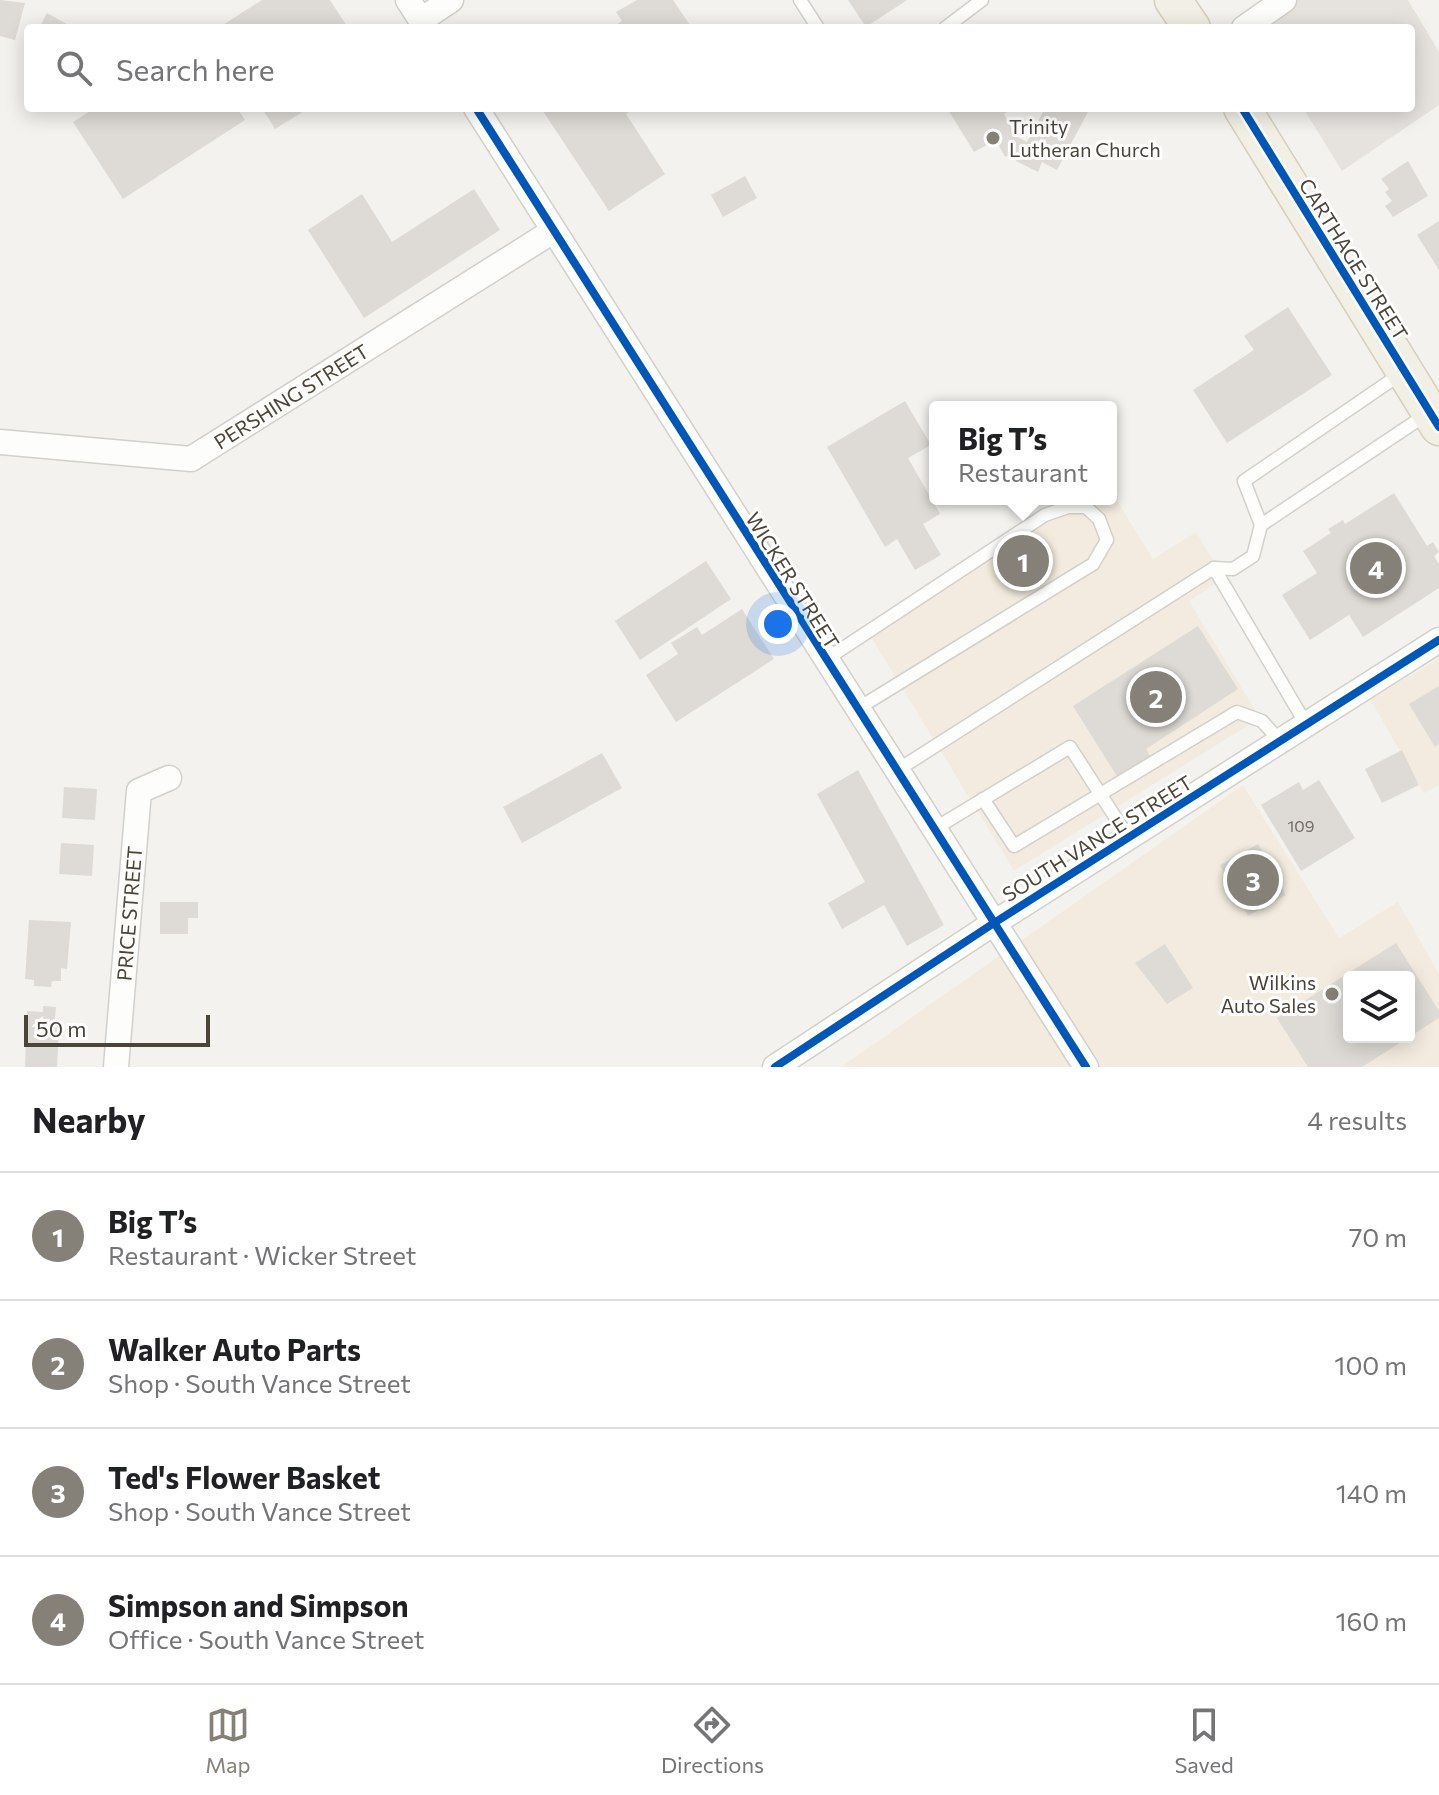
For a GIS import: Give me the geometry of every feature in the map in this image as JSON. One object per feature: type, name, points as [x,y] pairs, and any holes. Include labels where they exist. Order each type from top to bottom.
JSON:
[{"type":"main road","points":[[1173,0],[1189,24]]},
{"type":"main road","name":"CARTHAGE STREET","points":[[1244,112],[1404,372],[1436,415]]},
{"type":"street","points":[[418,16],[451,0]]},
{"type":"street","points":[[1250,24],[1284,0]]},
{"type":"street","name":"WICKER STREET","points":[[479,112],[1086,1067]]},
{"type":"street","name":"PERSHING STREET","points":[[0,442],[191,459],[553,231]]},
{"type":"street","name":"SOUTH VANCE STREET","points":[[775,1067],[994,923],[1439,640]]},
{"type":"street","name":"PRICE STREET","points":[[116,1067],[139,791],[169,778]]},
{"type":"lane","points":[[800,0],[815,24]]},
{"type":"lane","points":[[950,24],[982,0]]},
{"type":"lane","points":[[896,771],[1214,568],[1233,569],[1253,556],[1261,525],[1244,481],[1404,372]]},
{"type":"lane","points":[[1261,525],[1436,415]]},
{"type":"lane","points":[[825,660],[1045,515],[1068,507],[1086,507],[1099,519],[1107,540],[1093,564],[857,709]]},
{"type":"lane","points":[[1214,568],[1306,724]]},
{"type":"lane","points":[[983,799],[1014,846],[1237,712],[1262,721],[1280,741]]},
{"type":"lane","points":[[934,829],[1070,747],[1128,837]]},
{"type":"shaded area","points":[[1284,0],[1408,0],[1439,52],[1439,105],[1342,171],[1305,112],[1415,112],[1415,24],[1257,24]]},
{"type":"shaded area","points":[[1117,501],[1153,559],[1196,532],[1224,578],[1189,601],[1260,718],[1014,871],[865,627],[1061,505],[1117,505]]},
{"type":"shaded area","points":[[1439,659],[1439,785],[1424,793],[1370,699]]},
{"type":"shaded area","points":[[1243,785],[1339,938],[1398,902],[1439,974],[1439,1067],[841,1067]]},
{"type":"building","points":[[0,0],[25,3],[15,40],[0,36]]},
{"type":"building","points":[[262,0],[330,0],[345,24],[224,24]]},
{"type":"building","points":[[637,0],[673,0],[689,24],[617,24],[622,21],[616,12]]},
{"type":"building","points":[[848,0],[907,0],[871,24],[864,24]]},
{"type":"building","points":[[47,13],[67,24],[41,24]]},
{"type":"building","points":[[89,112],[240,112],[245,120],[123,199],[73,122]]},
{"type":"building","points":[[264,112],[303,112],[275,129]]},
{"type":"building","points":[[544,112],[629,112],[626,114],[665,174],[609,211]]},
{"type":"building","name":"Trinity Lutheran Church","points":[[949,112],[1007,112],[1004,114],[1016,136],[1027,142],[1043,112],[1088,112],[1057,170],[1042,162],[1038,172],[1016,161],[1019,155],[1014,152],[1005,157],[996,140],[974,152]]},
{"type":"building","points":[[1408,161],[1428,196],[1393,217],[1385,206],[1392,201],[1385,192],[1389,189],[1381,179]]},
{"type":"building","points":[[745,176],[757,198],[723,217],[711,195]]},
{"type":"building","points":[[474,189],[500,230],[364,318],[308,230],[362,194],[392,242]]},
{"type":"building","points":[[1439,221],[1439,270],[1417,235]]},
{"type":"building","points":[[1288,307],[1332,375],[1227,443],[1193,390],[1254,350],[1244,336]]},
{"type":"building","points":[[905,401],[929,442],[929,446],[908,458],[929,495],[929,505],[935,505],[940,514],[923,524],[941,555],[915,570],[897,539],[885,547],[827,447]]},
{"type":"building","points":[[1394,493],[1427,546],[1433,542],[1439,552],[1434,556],[1439,564],[1439,588],[1363,637],[1349,615],[1310,640],[1282,595],[1317,573],[1303,551],[1331,533],[1328,529],[1343,520],[1345,524]]},
{"type":"building","points":[[706,561],[731,599],[640,660],[615,621]]},
{"type":"building","points":[[742,609],[774,659],[676,722],[646,675],[678,654],[671,643],[697,627],[702,635]]},
{"type":"building","points":[[1198,626],[1238,689],[1146,749],[1151,757],[1118,778],[1073,706]]},
{"type":"building","points":[[1439,686],[1439,744],[1435,747],[1409,704]]},
{"type":"building","points":[[1402,750],[1419,785],[1382,803],[1365,769]]},
{"type":"building","points":[[602,753],[622,788],[522,843],[503,807]]},
{"type":"building","points":[[858,770],[944,925],[907,946],[884,905],[842,929],[828,903],[865,882],[817,794]]},
{"type":"building","points":[[1319,780],[1355,838],[1301,871],[1261,805],[1299,782],[1303,790]]},
{"type":"building","points":[[64,787],[97,789],[95,820],[62,818]]},
{"type":"building","points":[[61,843],[94,845],[92,876],[59,874]]},
{"type":"building","points":[[1258,844],[1286,895],[1248,916],[1220,865]]},
{"type":"building","points":[[160,902],[198,902],[198,918],[188,918],[188,934],[160,934]]},
{"type":"building","points":[[29,920],[71,922],[67,969],[61,968],[61,981],[52,981],[51,987],[34,986],[34,980],[25,979]]},
{"type":"building","name":"Wilkins Auto Sales","points":[[1396,943],[1414,971],[1352,971]]},
{"type":"building","name":"Wilkins Auto Sales","points":[[1165,944],[1193,988],[1167,1004],[1135,963]]},
{"type":"building","name":"Wilkins Auto Sales","points":[[1415,973],[1439,1011],[1439,1018],[1415,1033]]},
{"type":"building","name":"Wilkins Auto Sales","points":[[1343,976],[1343,1043],[1400,1043],[1362,1067],[1308,1067],[1277,1018]]},
{"type":"building","points":[[43,1006],[56,1007],[54,1027],[59,1028],[57,1067],[25,1067],[27,1011],[43,1012]]},
{"type":"cycle path","points":[[479,112],[1086,1067]]},
{"type":"cycle path","points":[[1244,112],[1439,427]]},
{"type":"cycle path","points":[[775,1067],[994,923],[1439,640]]},
{"type":"place","name":"Trinity Lutheran Church","points":[[993,138]]},
{"type":"place","name":"Big T’s","points":[[1023,561]]},
{"type":"place","name":"Simpson and Simpson","points":[[1376,568]]},
{"type":"place","name":"Walker Auto Parts","points":[[1156,697]]},
{"type":"place","name":"Ted's Flower Basket","points":[[1253,880]]},
{"type":"place","name":"Wilkins Auto Sales","points":[[1332,994]]}]
